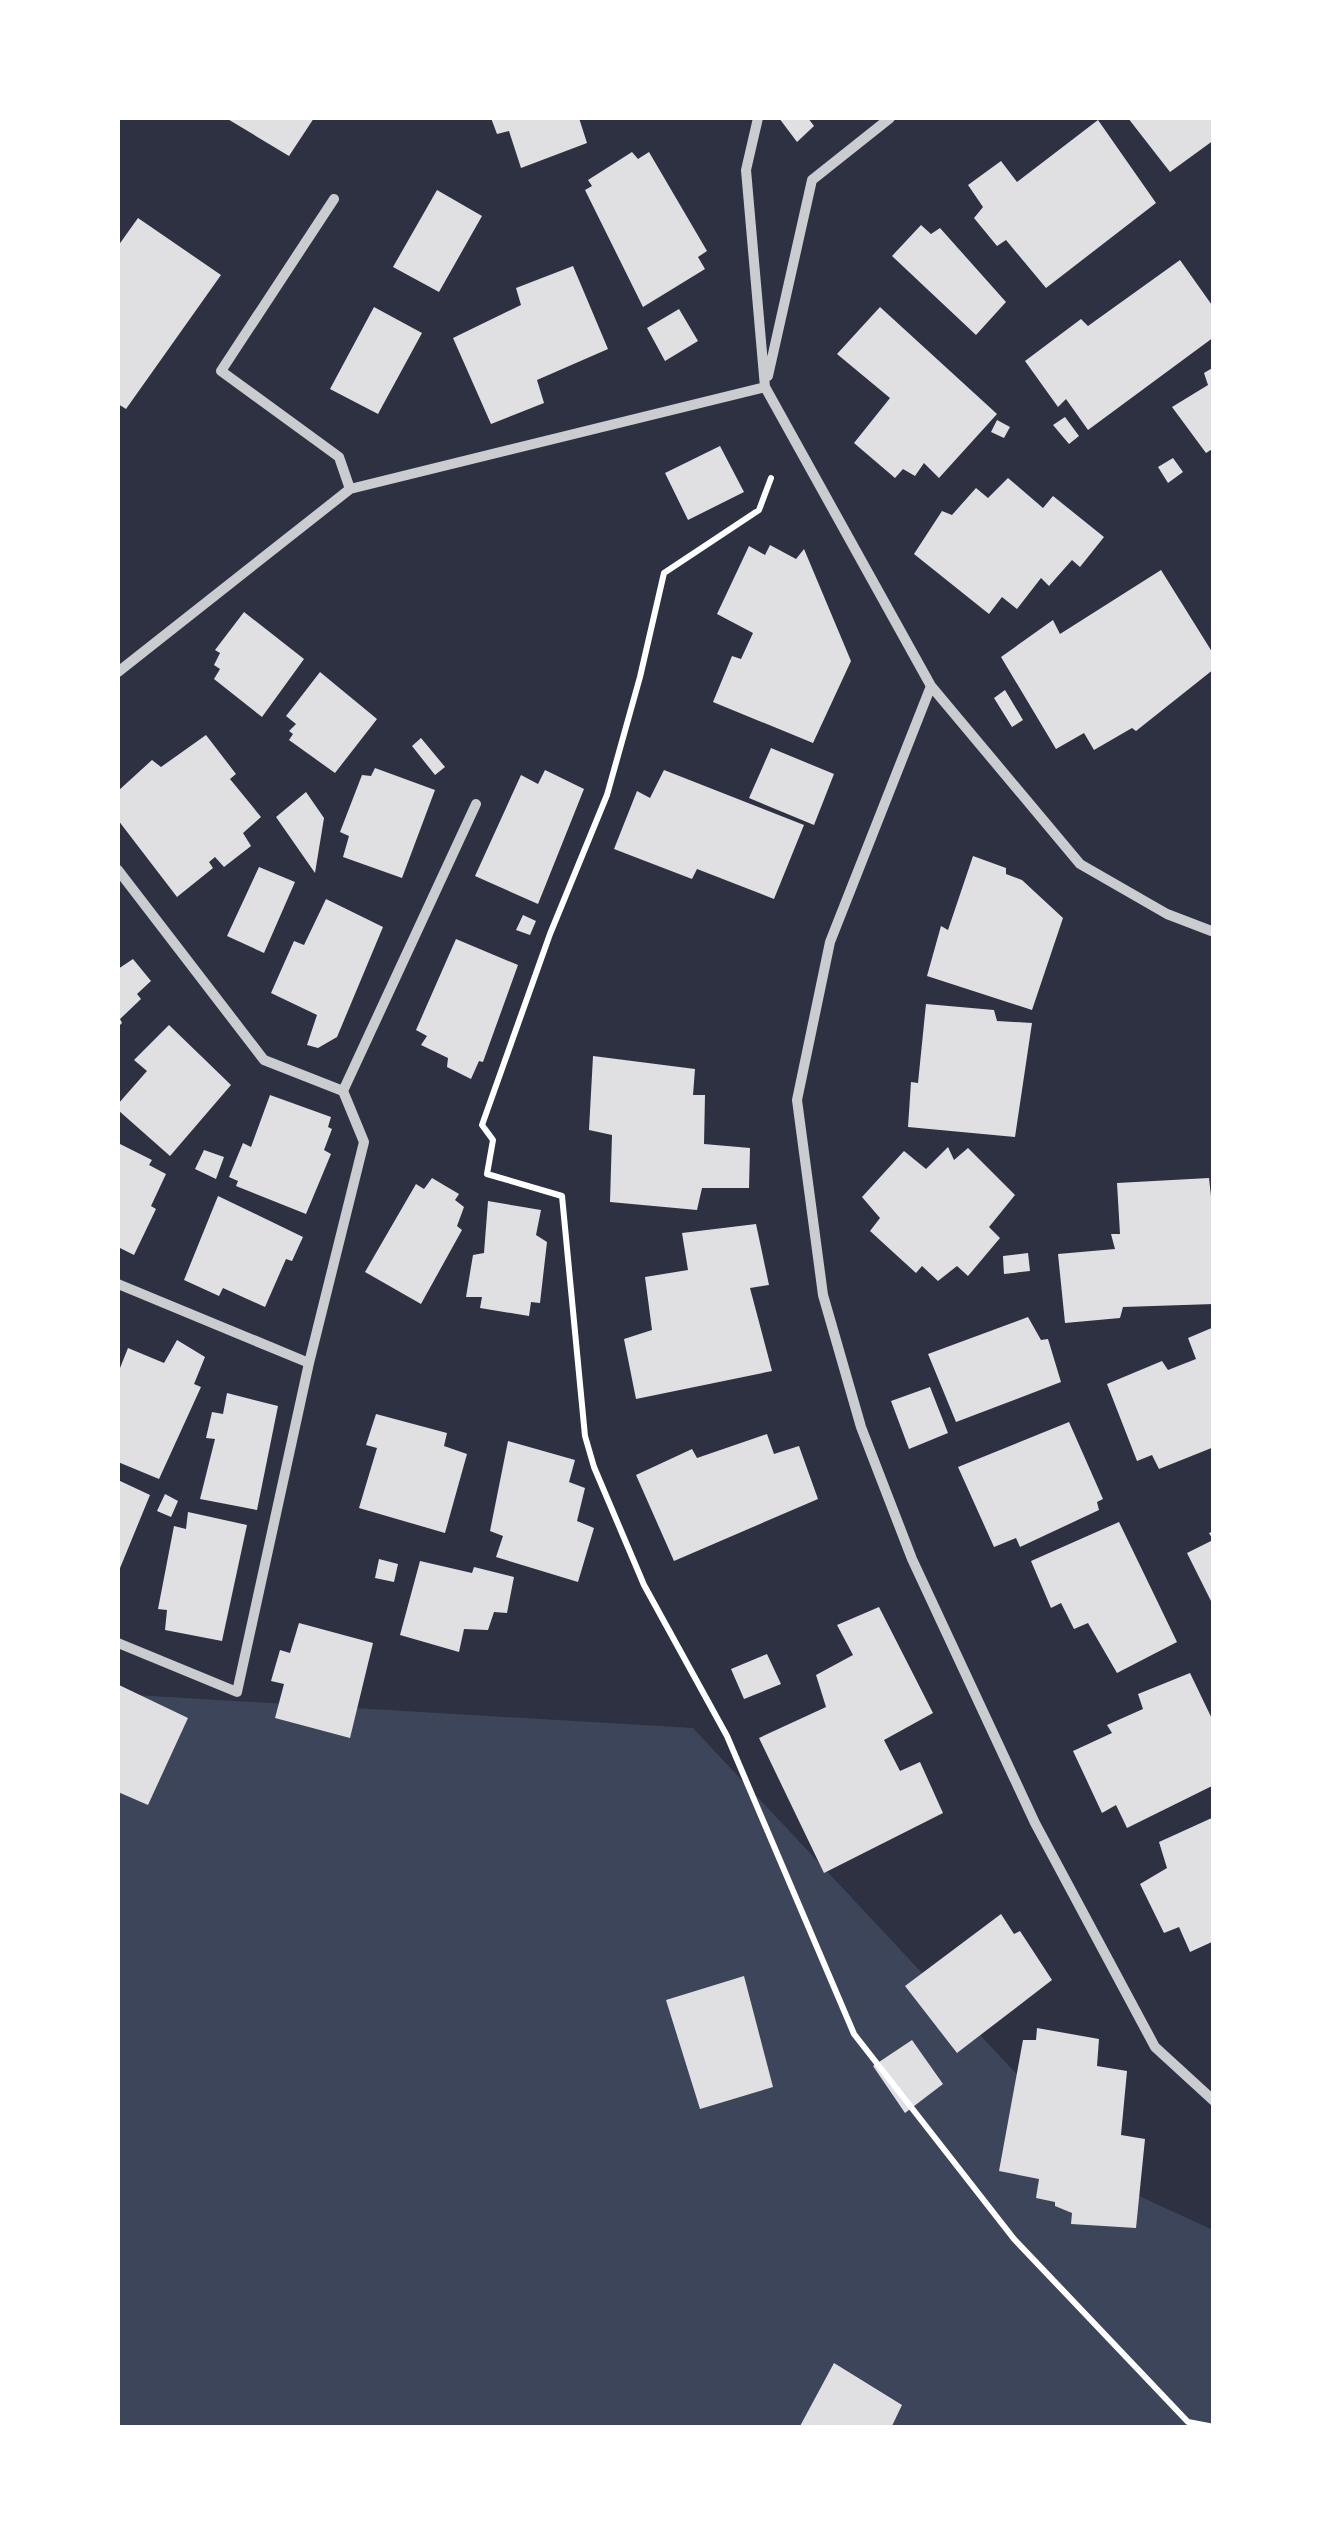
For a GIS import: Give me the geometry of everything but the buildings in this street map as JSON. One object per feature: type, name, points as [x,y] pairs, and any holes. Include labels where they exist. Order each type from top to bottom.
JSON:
[{"type":"street","points":[[758,118],[746,170],[766,387],[931,686],[1080,864],[1167,914],[1214,932]]},
{"type":"street","points":[[766,387],[812,180],[890,118]]},
{"type":"street","points":[[334,199],[220,371],[339,457],[350,488]]},
{"type":"street","points":[[118,672],[350,488],[766,387]]},
{"type":"street","points":[[931,686],[830,942],[796,1100],[824,1295],[861,1427],[912,1559],[1036,1822],[1155,2048],[1214,2101]]},
{"type":"street","points":[[343,1091],[476,804]]},
{"type":"street","points":[[118,870],[264,1060],[343,1091],[364,1142],[309,1363],[238,1692],[118,1644]]},
{"type":"street","points":[[118,1284],[309,1363]]},
{"type":"path","points":[[788,429],[760,510],[664,573],[607,794],[550,934],[482,1125],[492,1140],[487,1174],[562,1196],[585,1436],[594,1468],[644,1585],[727,1736],[854,2034],[1014,2239],[1188,2422],[1214,2426]]},
{"type":"shaded area","points":[[118,1694],[693,1728],[1124,2189],[1213,2230],[1213,2427],[118,2427]]}]
